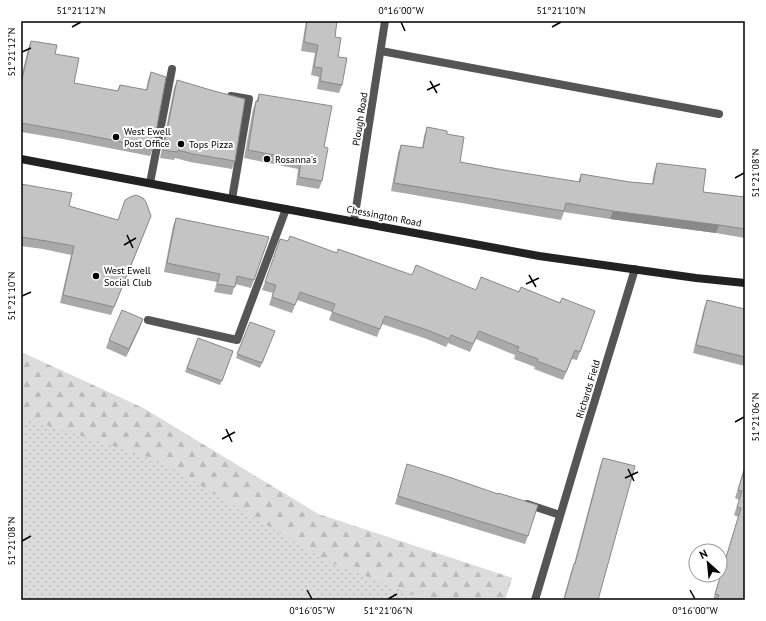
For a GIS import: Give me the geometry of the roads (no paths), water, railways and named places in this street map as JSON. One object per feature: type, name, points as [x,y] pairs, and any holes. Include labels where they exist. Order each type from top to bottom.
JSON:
[{"type":"main road","name":"Chessington Road","points":[[21,159],[539,256],[696,278],[745,283]]},
{"type":"street","name":"Plough Road","points":[[354,221],[385,21]]},
{"type":"street","points":[[381,51],[719,114]]},
{"type":"street","points":[[150,183],[172,69]]},
{"type":"street","points":[[226,95],[249,99],[232,199]]},
{"type":"street","points":[[148,320],[237,340],[286,209]]},
{"type":"street","name":"Richards Field","points":[[535,600],[635,269]]},
{"type":"street","points":[[516,501],[560,515]]},
{"type":"place","name":"West Ewell Post Office","points":[[116,137]]},
{"type":"place","name":"Tops Pizza","points":[[181,144]]},
{"type":"place","name":"Rosanna's","points":[[267,159]]},
{"type":"place","name":"West Ewell Social Club","points":[[96,276]]}]
